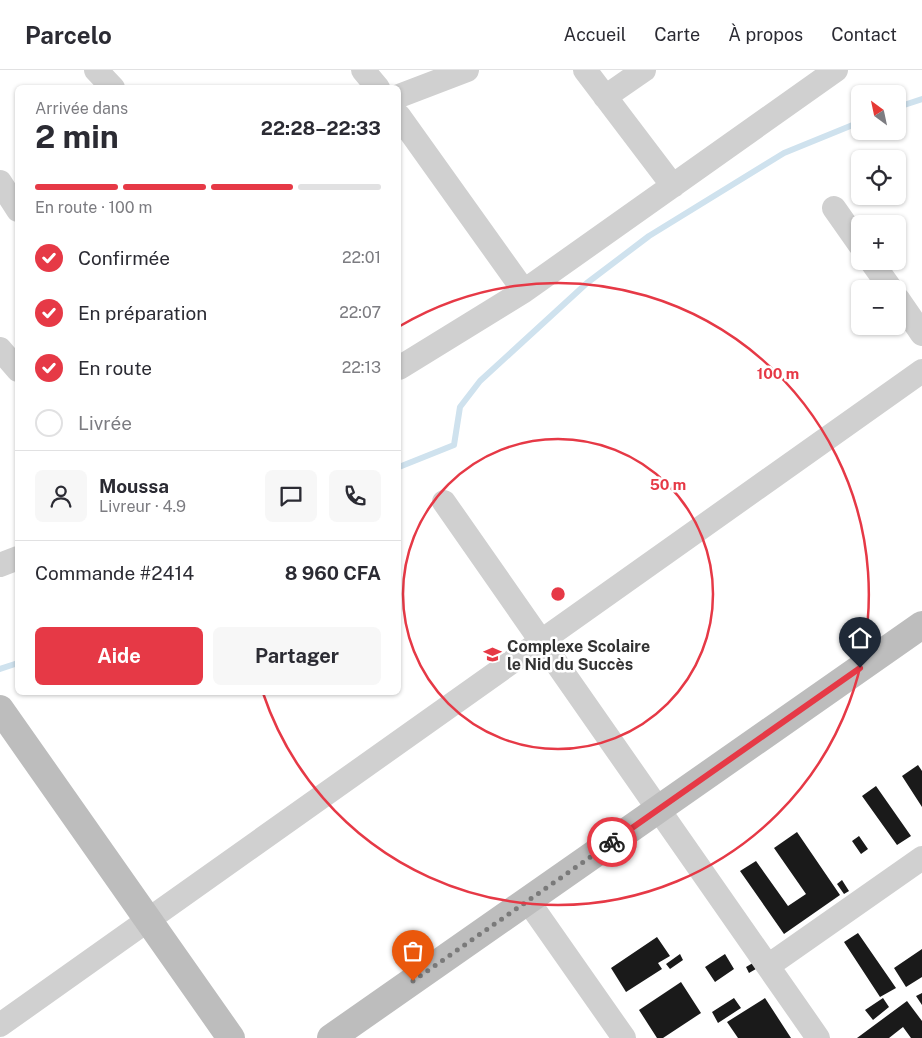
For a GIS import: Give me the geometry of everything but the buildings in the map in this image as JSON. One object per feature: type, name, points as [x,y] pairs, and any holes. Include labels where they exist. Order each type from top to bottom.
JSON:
[{"type":"main road","points":[[331,1038],[922,625]]},
{"type":"main road","points":[[0,709],[231,1038]]},
{"type":"street","points":[[96,70],[110,85]]},
{"type":"street","points":[[364,70],[376,85]]},
{"type":"street","points":[[401,95],[467,70]]},
{"type":"street","points":[[585,70],[672,186]]},
{"type":"street","points":[[606,97],[644,70]]},
{"type":"street","points":[[401,367],[524,291],[836,70]]},
{"type":"street","points":[[401,119],[524,291]]},
{"type":"street","points":[[0,182],[15,205]]},
{"type":"street","points":[[834,208],[851,232]]},
{"type":"street","points":[[906,311],[922,334]]},
{"type":"street","points":[[0,349],[15,366]]},
{"type":"street","points":[[0,1025],[922,371]]},
{"type":"street","points":[[444,502],[818,1038]]},
{"type":"street","points":[[0,566],[15,559]]},
{"type":"street","points":[[768,966],[922,858]]},
{"type":"street","points":[[528,900],[624,1038]]},
{"type":"waterway","points":[[906,104],[922,99]]},
{"type":"waterway","points":[[401,466],[454,445],[460,407],[480,381],[587,283],[649,236],[784,153],[851,126]]},
{"type":"waterway","points":[[0,669],[15,664]]},
{"type":"way so far","points":[[413,981],[612,842]]},
{"type":"place","name":"Complexe Scolaire le Nid du Succès","points":[[493,655]]},
{"type":"route","points":[[612,842],[860,668]]}]
